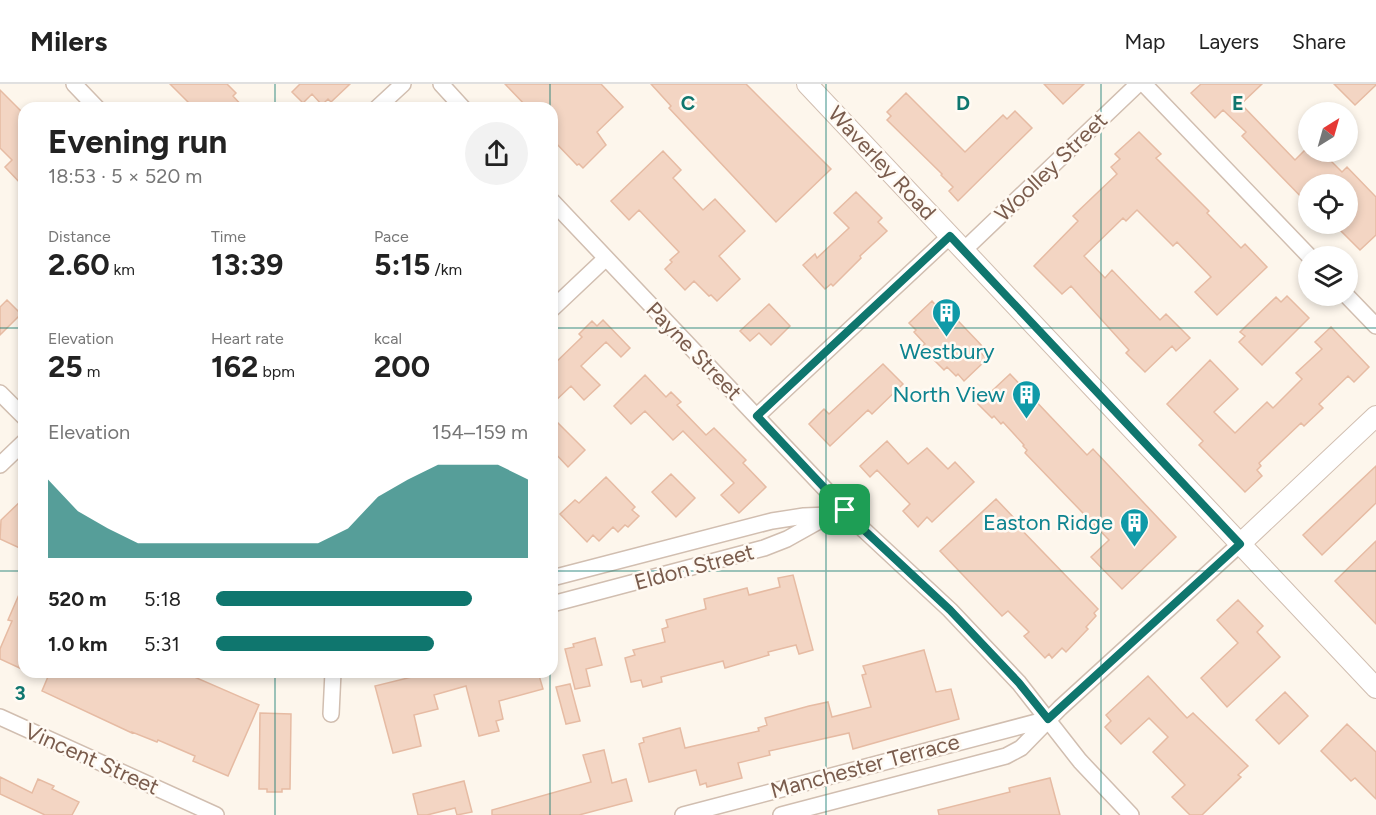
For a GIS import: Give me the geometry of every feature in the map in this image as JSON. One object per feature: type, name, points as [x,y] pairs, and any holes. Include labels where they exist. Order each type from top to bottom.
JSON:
[{"type":"street","points":[[74,84],[91,102]]},
{"type":"street","points":[[384,102],[403,84]]},
{"type":"street","points":[[441,84],[458,102]]},
{"type":"street","name":"Waverley Road","points":[[807,84],[1376,688]]},
{"type":"street","name":"Woolley Street","points":[[757,416],[1138,84]]},
{"type":"street","points":[[1144,84],[1300,246]]},
{"type":"street","name":"Payne Street","points":[[558,207],[872,538],[950,610],[1019,683],[1080,760],[1131,815]]},
{"type":"street","points":[[558,303],[606,258]]},
{"type":"street","points":[[1357,306],[1376,326]]},
{"type":"street","points":[[0,393],[18,411]]},
{"type":"street","name":"Manchester Terrace","points":[[781,815],[1006,756],[1021,748],[1048,719],[1376,416]]},
{"type":"street","points":[[0,465],[18,448]]},
{"type":"street","name":"Eldon Street","points":[[558,602],[764,548],[788,539],[830,515],[845,510]]},
{"type":"street","name":"Eldon Street","points":[[558,576],[772,521],[830,515]]},
{"type":"street","points":[[331,714],[333,678]]},
{"type":"street","name":"Vincent Street","points":[[0,717],[216,815]]},
{"type":"street","name":"Manchester Terrace","points":[[683,815],[1048,719]]},
{"type":"building","points":[[170,84],[227,84],[236,93],[233,96],[238,102],[188,102]]},
{"type":"building","points":[[300,84],[350,84],[331,102],[328,99],[325,102],[319,102],[312,94],[302,102],[292,92]]},
{"type":"building","points":[[505,84],[601,84],[623,107],[597,132],[606,145],[583,168],[577,165],[558,145],[558,102],[522,102]]},
{"type":"building","points":[[651,84],[746,84],[831,169],[776,222],[669,108],[671,106]]},
{"type":"building","points":[[1044,84],[1084,84],[1063,104]]},
{"type":"building","points":[[1201,84],[1262,84],[1241,104],[1295,160],[1298,157],[1298,162],[1332,162],[1342,172],[1347,167],[1354,174],[1298,174],[1298,194],[1242,136],[1246,132],[1223,110],[1215,118],[1191,93]]},
{"type":"building","points":[[1334,84],[1376,84],[1358,102],[1352,102]]},
{"type":"building","points":[[0,90],[18,108],[18,181],[5,167],[12,160],[0,148]]},
{"type":"building","points":[[906,93],[965,152],[1003,115],[1007,119],[1015,111],[1032,128],[958,201],[949,191],[953,187],[942,174],[887,120],[891,116],[887,112]]},
{"type":"building","points":[[1139,132],[1161,154],[1156,158],[1209,211],[1207,213],[1241,248],[1245,244],[1267,267],[1217,315],[1195,292],[1211,277],[1177,242],[1173,246],[1137,210],[1126,221],[1123,218],[1084,256],[1105,278],[1112,270],[1160,320],[1166,314],[1190,338],[1176,351],[1172,346],[1145,372],[1126,353],[1129,350],[1071,286],[1062,294],[1034,266],[1078,221],[1073,216],[1117,174],[1111,167],[1120,159],[1115,154]]},
{"type":"building","points":[[663,151],[681,170],[673,178],[703,210],[715,199],[745,231],[719,256],[740,279],[717,301],[694,281],[685,290],[665,269],[672,262],[670,260],[679,252],[639,210],[629,220],[611,201]]},
{"type":"building","points":[[1358,178],[1376,197],[1376,235],[1360,250],[1344,234],[1358,234]]},
{"type":"building","points":[[856,192],[882,218],[878,222],[887,231],[833,286],[831,284],[825,289],[803,265],[815,254],[817,258],[849,228],[834,213]]},
{"type":"building","points":[[1287,296],[1309,318],[1262,365],[1239,342],[1245,336],[1240,332],[1276,297],[1281,302]]},
{"type":"building","points":[[7,300],[18,311],[18,317],[0,335],[0,307]]},
{"type":"building","name":"Westbury","points":[[932,301],[939,309],[943,305],[984,348],[980,352],[987,359],[964,381],[947,367],[944,370],[921,347],[925,344],[909,323]]},
{"type":"building","points":[[769,304],[790,326],[771,345],[759,333],[750,341],[740,331]]},
{"type":"building","points":[[603,320],[630,348],[621,357],[606,342],[581,366],[600,385],[584,400],[571,386],[558,398],[558,360],[582,337],[579,334],[592,321],[597,326]]},
{"type":"building","points":[[1331,327],[1369,367],[1354,382],[1348,376],[1319,404],[1323,408],[1304,426],[1301,423],[1259,463],[1261,466],[1257,470],[1262,476],[1245,492],[1199,445],[1203,441],[1167,404],[1210,360],[1238,389],[1214,412],[1235,433],[1267,402],[1273,408],[1302,379],[1296,373],[1322,349],[1315,342]]},
{"type":"building","points":[[883,364],[903,384],[872,414],[868,410],[830,446],[809,424],[824,409],[829,414]]},
{"type":"building","points":[[1010,374],[1087,455],[1093,449],[1176,537],[1122,589],[1091,557],[1109,540],[1025,453],[1027,450],[1024,445],[1003,422],[1001,424],[994,416],[992,418],[978,404]]},
{"type":"building","points":[[645,375],[666,397],[671,392],[681,402],[677,405],[706,435],[714,428],[746,460],[743,463],[766,487],[739,513],[721,495],[734,483],[683,431],[673,440],[645,411],[631,424],[614,406]]},
{"type":"building","points":[[558,423],[585,450],[568,467],[558,456]]},
{"type":"building","points":[[887,441],[908,464],[927,448],[948,469],[955,462],[974,482],[932,522],[927,517],[918,527],[903,511],[910,504],[877,470],[870,477],[860,466]]},
{"type":"building","points":[[1376,466],[1376,503],[1322,555],[1303,535]]},
{"type":"building","points":[[671,474],[695,498],[676,517],[652,492]]},
{"type":"building","points":[[606,477],[635,507],[632,510],[639,516],[628,527],[625,525],[618,532],[613,527],[599,541],[593,535],[587,542],[560,514],[575,500],[579,503]]},
{"type":"building","points":[[996,499],[1015,519],[1013,521],[1098,609],[1094,613],[1096,616],[1086,627],[1088,629],[1066,652],[1062,648],[1052,658],[1049,654],[1045,658],[1024,636],[1029,632],[1008,611],[1002,616],[940,551]]},
{"type":"building","points":[[18,504],[18,547],[0,539],[1,520]]},
{"type":"building","points":[[1376,541],[1376,624],[1335,581]]},
{"type":"building","points":[[793,575],[813,650],[799,654],[796,645],[768,652],[769,655],[725,668],[723,661],[661,677],[662,682],[643,687],[641,680],[631,682],[625,658],[635,655],[633,650],[665,642],[662,629],[668,627],[666,620],[706,609],[704,599],[747,588],[749,595],[780,587],[778,578]]},
{"type":"building","points":[[18,597],[18,667],[0,659],[0,649],[12,621],[8,620]]},
{"type":"building","points":[[1238,600],[1263,626],[1257,632],[1280,657],[1227,707],[1201,678],[1238,643],[1217,620]]},
{"type":"building","points":[[595,638],[602,665],[586,669],[590,686],[575,689],[565,649],[574,647],[573,644]]},
{"type":"building","points":[[924,650],[936,692],[951,689],[959,719],[853,749],[849,733],[769,751],[770,755],[738,763],[742,778],[707,787],[706,783],[700,785],[696,770],[649,782],[639,744],[644,742],[643,738],[680,728],[685,748],[759,731],[758,728],[767,725],[765,718],[809,706],[828,702],[832,717],[871,707],[862,675],[866,674],[863,666]]},
{"type":"building","points":[[1148,676],[1187,718],[1193,713],[1248,766],[1238,775],[1241,777],[1202,815],[1190,815],[1172,797],[1185,785],[1153,752],[1168,737],[1149,718],[1121,744],[1105,727],[1111,721],[1106,715]]},
{"type":"building","points":[[47,678],[197,678],[259,705],[228,776],[193,761],[195,756],[158,740],[157,742],[132,733],[42,691]]},
{"type":"building","points":[[408,678],[540,678],[543,689],[499,701],[503,719],[496,721],[499,731],[479,736],[466,686],[434,695],[438,709],[414,715],[421,746],[393,753],[375,686]]},
{"type":"building","points":[[570,684],[580,721],[566,724],[556,687]]},
{"type":"building","points":[[1285,692],[1308,716],[1279,744],[1256,720]]},
{"type":"building","points":[[260,713],[291,714],[290,789],[282,789],[282,792],[267,792],[267,789],[259,789]]},
{"type":"building","points":[[1347,724],[1376,752],[1376,799],[1355,778],[1351,781],[1321,751]]},
{"type":"building","points":[[604,750],[612,783],[626,779],[632,801],[579,815],[492,815],[492,810],[591,782],[583,755]]},
{"type":"building","points":[[0,777],[32,793],[38,779],[54,786],[52,789],[79,802],[72,815],[45,815],[0,794]]},
{"type":"building","points":[[1050,778],[1060,815],[939,815],[938,810],[1010,792],[1009,788]]},
{"type":"building","points":[[464,781],[472,812],[457,815],[455,808],[418,815],[413,794]]},
{"type":"place","name":"Westbury","points":[[947,338]]},
{"type":"place","name":"North View","points":[[1026,420]]},
{"type":"place","name":"Easton Ridge","points":[[1134,548]]},
{"type":"route","points":[[950,236],[1240,544],[1048,719],[1019,683],[950,610],[845,510],[757,416],[950,236]]}]
